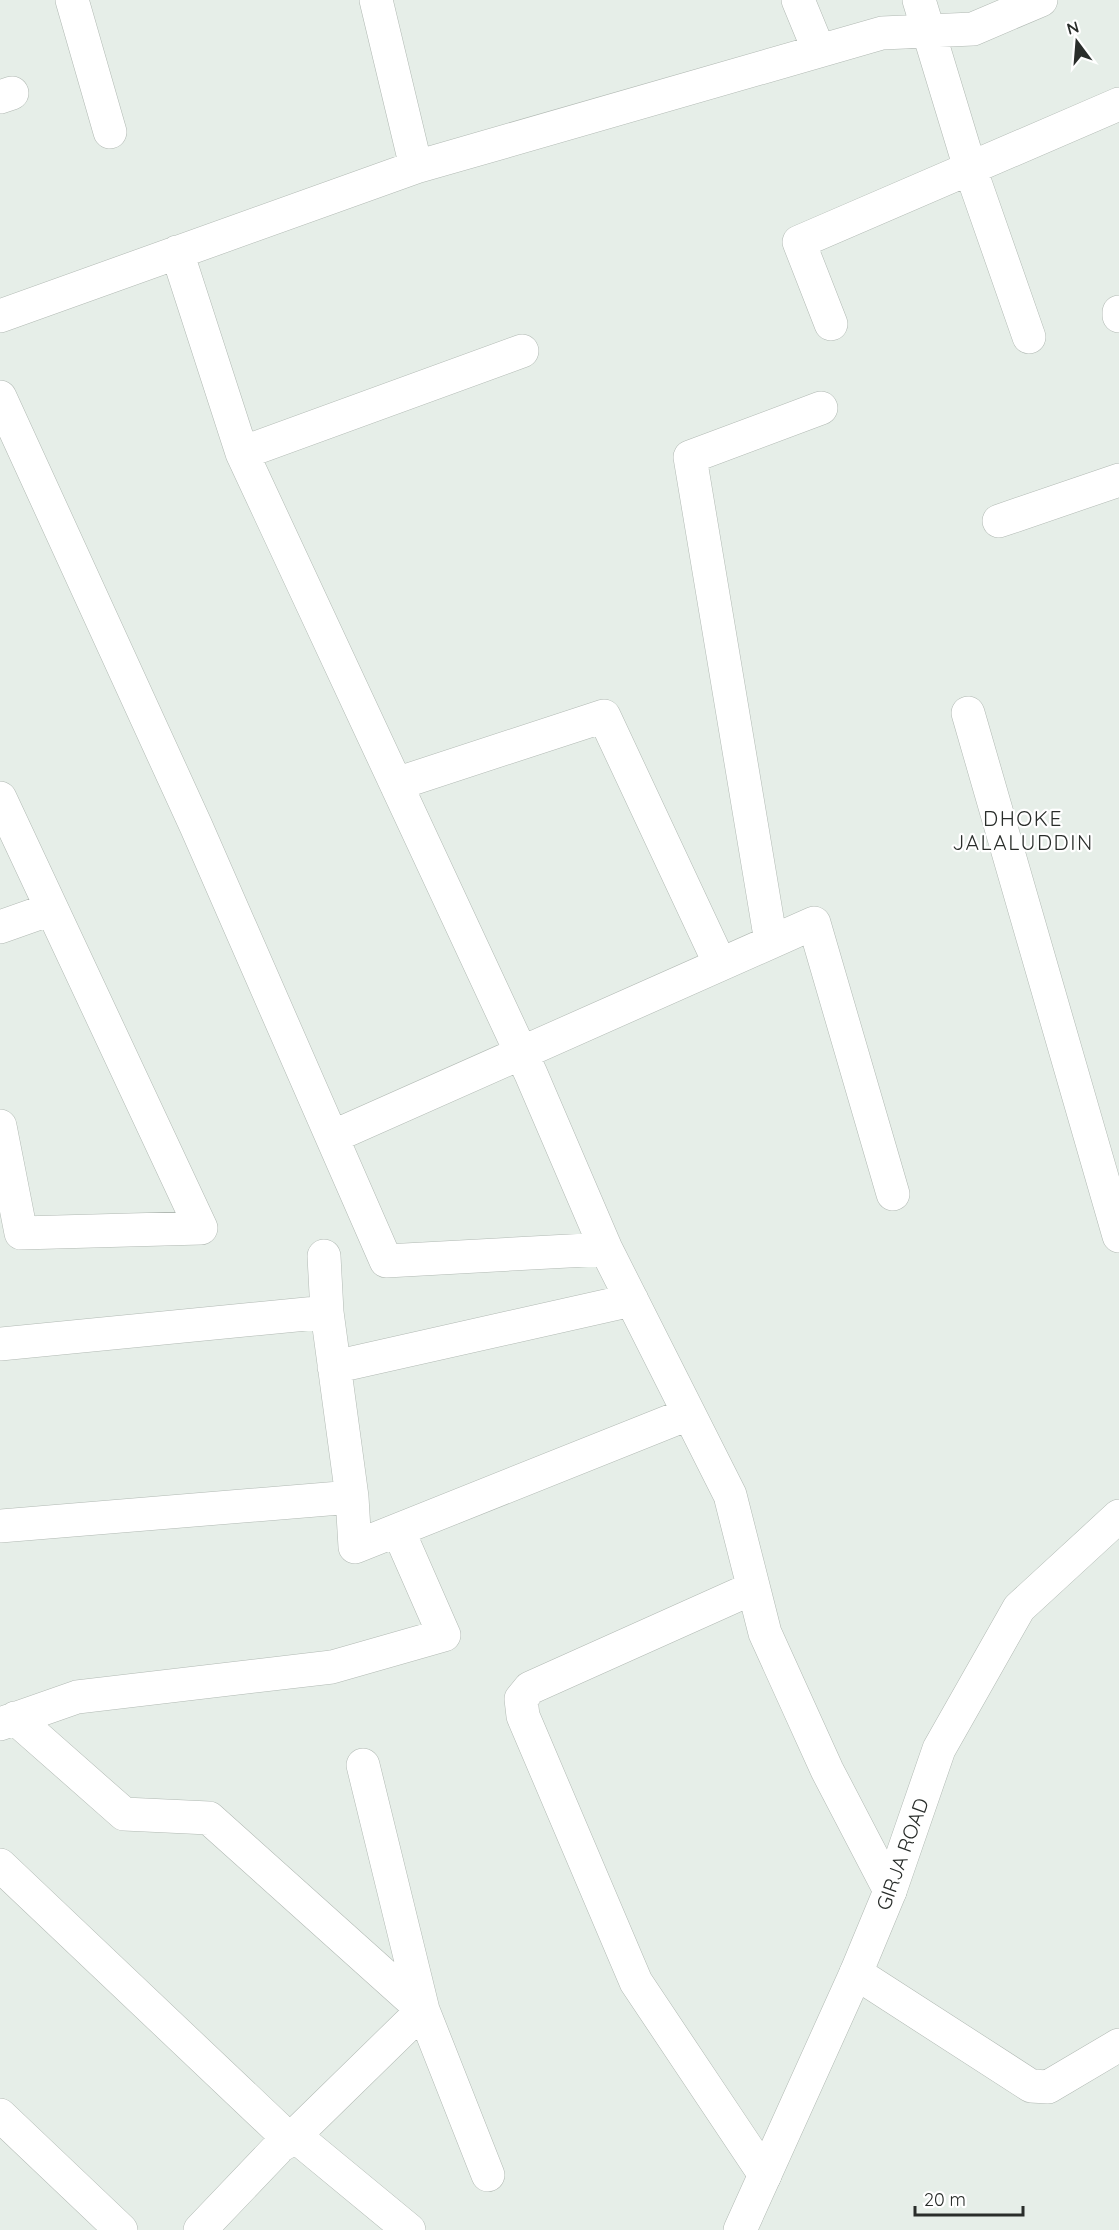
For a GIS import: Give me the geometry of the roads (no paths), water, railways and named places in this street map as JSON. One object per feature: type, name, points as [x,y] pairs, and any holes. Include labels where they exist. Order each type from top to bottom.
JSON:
[{"type":"street","points":[[72,0],[110,132]]},
{"type":"street","points":[[376,0],[417,167]]},
{"type":"street","points":[[798,0],[819,51]]},
{"type":"street","points":[[919,0],[970,168],[1029,337]]},
{"type":"street","points":[[0,316],[417,167],[882,33],[973,29],[1041,0]]},
{"type":"street","points":[[831,324],[799,242],[1119,104]]},
{"type":"street","points":[[177,252],[242,453],[521,1053],[606,1249],[730,1495],[765,1633],[826,1770],[890,1891]]},
{"type":"street","points":[[242,453],[522,351]]},
{"type":"street","points":[[0,397],[196,826],[386,1261],[606,1249]]},
{"type":"street","points":[[771,942],[690,457],[821,408]]},
{"type":"street","points":[[999,521],[1119,480]]},
{"type":"street","points":[[968,713],[1119,1236]]},
{"type":"street","points":[[396,784],[604,716],[720,964]]},
{"type":"street","points":[[0,798],[201,1228],[21,1233],[0,1126]]},
{"type":"street","points":[[0,927],[51,909]]},
{"type":"street","points":[[332,1137],[814,923],[893,1194]]},
{"type":"street","points":[[324,1256],[327,1312],[352,1497],[355,1547],[688,1414]]},
{"type":"street","points":[[334,1366],[632,1300]]},
{"type":"street","points":[[0,1344],[327,1312]]},
{"type":"street","points":[[0,1526],[352,1497]]},
{"type":"street","name":"GIRJA ROAD","points":[[740,2230],[856,1973],[890,1891],[939,1749],[1019,1608],[1119,1516]]},
{"type":"street","points":[[7,1721],[77,1697],[332,1667],[444,1635],[398,1530]]},
{"type":"street","points":[[753,1588],[530,1688],[522,1699],[523,1716],[636,1982],[765,2175]]},
{"type":"street","points":[[7,1721],[124,1814],[209,1818],[423,2010]]},
{"type":"street","points":[[363,1765],[423,2010],[488,2175]]},
{"type":"street","points":[[0,1865],[290,2140],[300,2140],[409,2230]]},
{"type":"street","points":[[856,1973],[1031,2086],[1048,2087],[1119,2045]]},
{"type":"street","points":[[200,2230],[280,2146],[290,2140],[423,2010]]},
{"type":"street","points":[[0,2115],[121,2230]]},
{"type":"district","name":"DHOKE JALALUDDIN","points":[[1023,830]]}]
